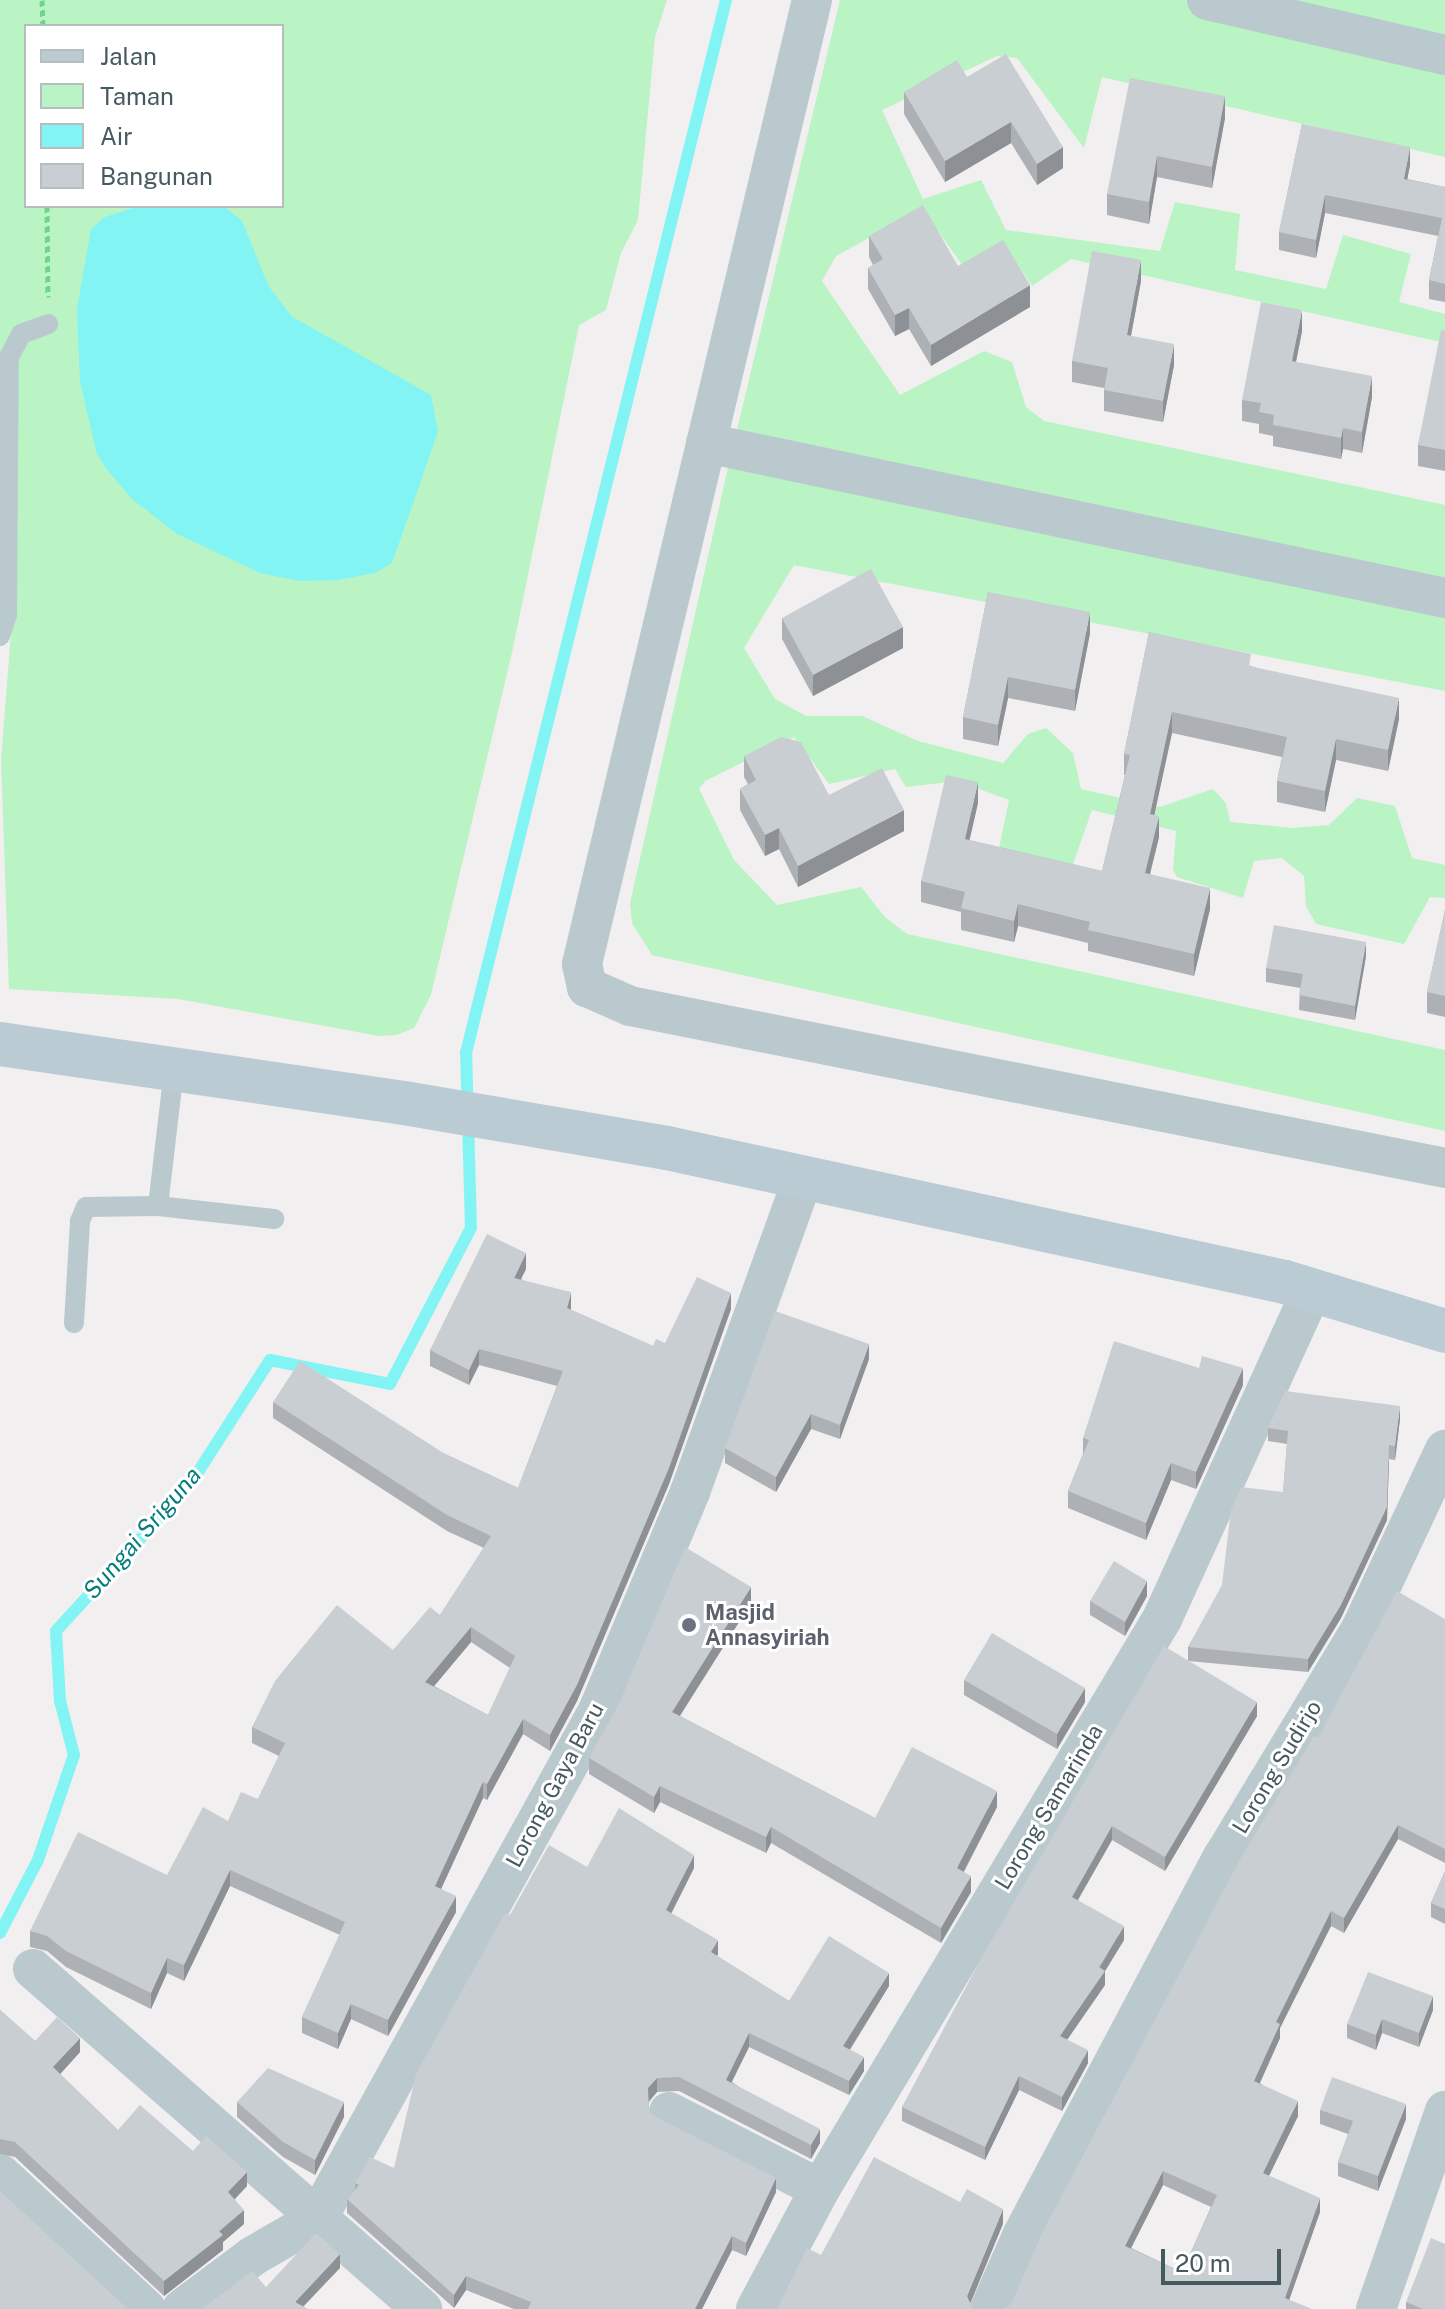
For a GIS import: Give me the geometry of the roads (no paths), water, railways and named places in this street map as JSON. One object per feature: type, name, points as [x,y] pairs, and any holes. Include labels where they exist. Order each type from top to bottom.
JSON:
[{"type":"main road","points":[[0,1044],[404,1103],[803,1178],[1312,1290],[1445,1331]]},
{"type":"street","points":[[812,0],[582,964],[587,987],[630,1006],[1445,1168]]},
{"type":"street","points":[[1207,0],[1445,55]]},
{"type":"street","points":[[706,443],[1445,598]]},
{"type":"street","name":"Lorong Gaya Baru","points":[[317,2219],[598,1711],[690,1492],[803,1178]]},
{"type":"street","name":"Lorong Samarinda","points":[[756,2309],[820,2189],[1162,1619],[1312,1290]]},
{"type":"street","name":"Lorong Sudirjo","points":[[990,2309],[1022,2236],[1223,1857],[1361,1629],[1445,1450]]},
{"type":"street","points":[[33,1969],[422,2309]]},
{"type":"street","points":[[1376,2309],[1445,2111]]},
{"type":"street","points":[[669,2112],[820,2189]]},
{"type":"street","points":[[0,2174],[146,2309]]},
{"type":"street","points":[[182,2309],[253,2256],[317,2219]]},
{"type":"lane","points":[[0,636],[7,614],[9,357],[21,334],[48,324]]},
{"type":"lane","points":[[158,1206],[174,1069]]},
{"type":"lane","points":[[74,1323],[80,1221],[86,1207],[158,1206],[274,1219]]},
{"type":"water","points":[[133,208],[226,208],[242,221],[268,285],[291,316],[431,395],[438,432],[392,563],[375,573],[338,580],[299,581],[260,573],[177,534],[132,499],[108,471],[97,454],[80,382],[77,309],[91,229],[105,217]]},
{"type":"waterway","name":"Sungai Sriguna","points":[[0,1933],[38,1860],[74,1755],[60,1701],[56,1631],[191,1483],[270,1360],[390,1384],[471,1228],[466,1053],[726,0]]},
{"type":"place","name":"Masjid Annasyiriah","points":[[689,1625]]}]
